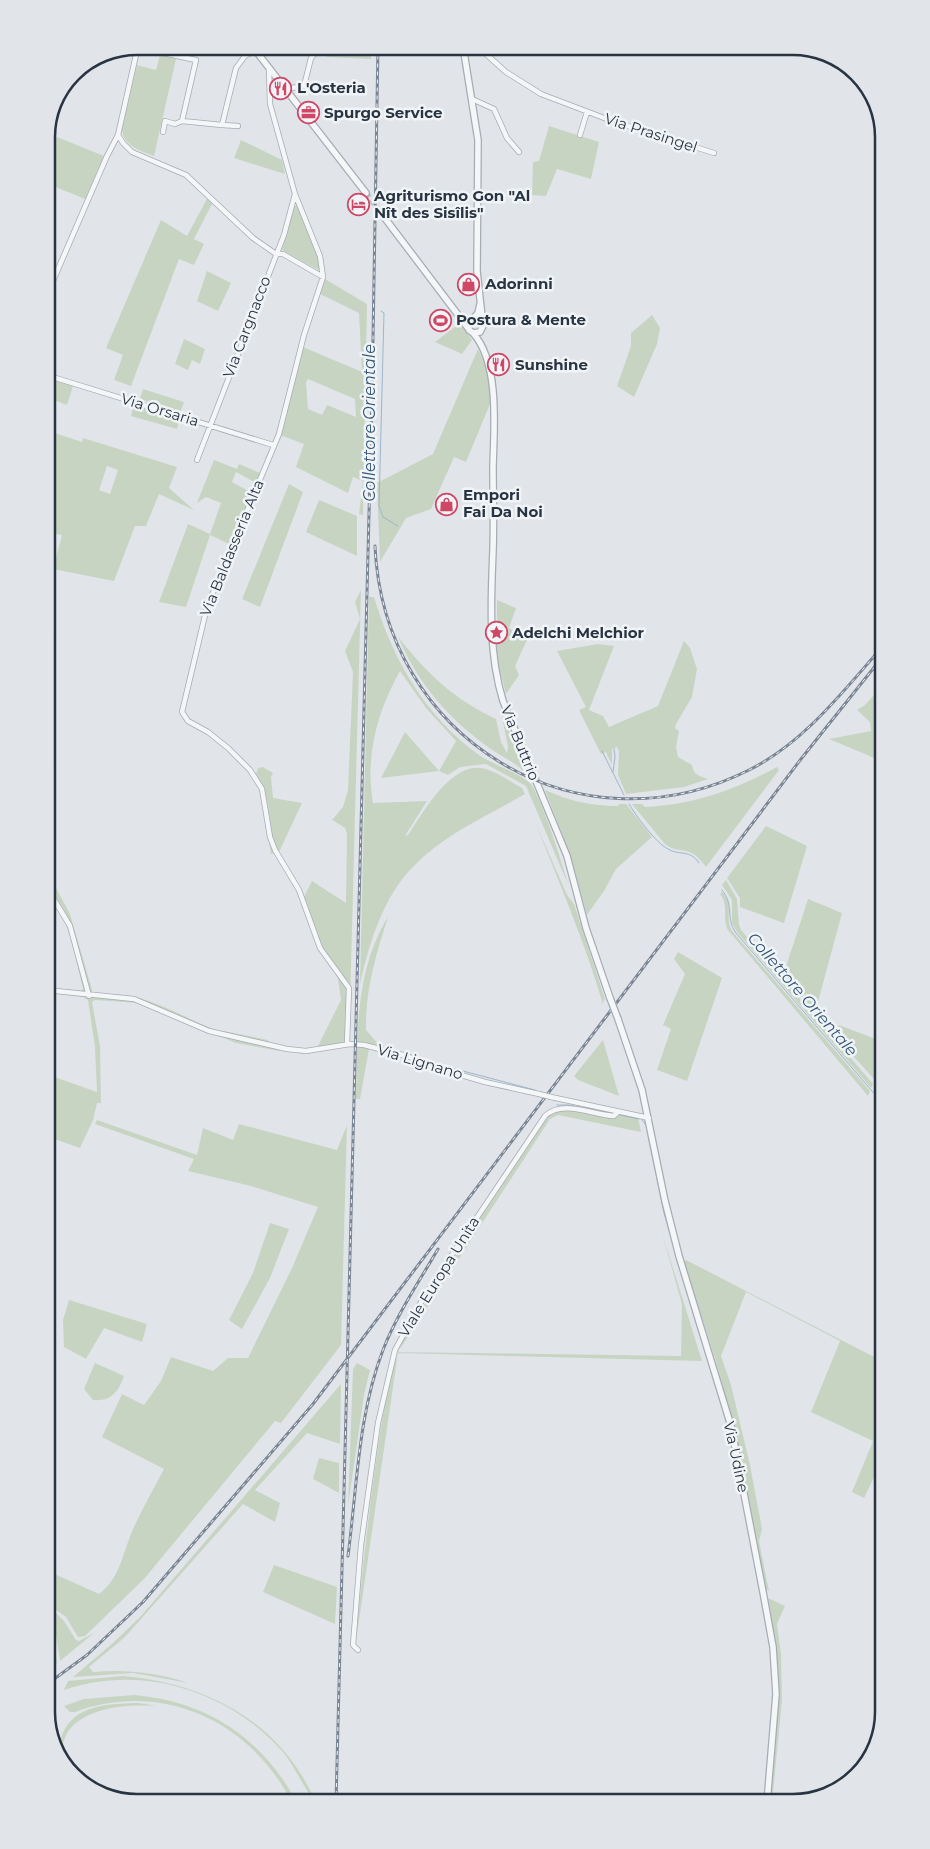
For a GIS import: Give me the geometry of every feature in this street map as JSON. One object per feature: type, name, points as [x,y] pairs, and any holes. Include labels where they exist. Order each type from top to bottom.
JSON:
[{"type":"street","points":[[55,276],[118,134],[136,55]]},
{"type":"street","points":[[172,55],[196,60],[182,121]]},
{"type":"street","points":[[222,124],[236,68],[246,55]]},
{"type":"street","points":[[258,55],[366,193]]},
{"type":"street","points":[[285,89],[304,86],[311,58],[314,55]]},
{"type":"street","name":"Via Buttrio","points":[[465,55],[478,140],[477,271],[484,352],[493,398],[493,648],[500,691],[567,856],[586,928],[618,1019],[649,1118]]},
{"type":"street","name":"Via Prasingel","points":[[487,55],[506,72],[535,91],[658,137],[714,153]]},
{"type":"street","name":"Via Baldasseria Alta","points":[[269,69],[270,104],[295,194],[320,256],[323,277],[304,334],[274,445],[206,607],[182,712],[188,720],[218,739],[239,759],[262,789],[270,837],[275,850],[281,857],[299,890],[320,948],[349,988],[346,1044]]},
{"type":"street","points":[[472,99],[495,110],[507,138],[519,152]]},
{"type":"street","name":"Via Prasingel","points":[[580,135],[587,112]]},
{"type":"street","points":[[163,132],[165,121],[175,124],[182,121],[238,126]]},
{"type":"street","points":[[118,134],[123,143],[132,152],[186,175],[253,238],[276,254],[283,254],[323,277]]},
{"type":"street","name":"Via Cargnacco","points":[[197,460],[284,235],[295,194]]},
{"type":"street","name":"Via Buttrio","points":[[384,217],[473,333],[484,352]]},
{"type":"street","points":[[468,328],[472,319],[478,313],[480,304]]},
{"type":"street","points":[[456,312],[463,318],[481,321]]},
{"type":"street","points":[[473,333],[479,333],[482,329]]},
{"type":"street","name":"Via Orsaria","points":[[55,378],[274,445]]},
{"type":"street","points":[[55,901],[70,926],[89,996]]},
{"type":"street","name":"Via Lignano","points":[[55,991],[134,1000],[159,1008],[209,1031],[287,1050],[306,1051],[346,1044],[384,1049],[485,1082],[649,1118]]},
{"type":"street","name":"Viale Europa Unita","points":[[358,1650],[353,1645],[355,1597],[377,1432],[392,1357],[402,1334],[434,1281],[545,1116],[555,1109],[565,1108],[614,1116],[618,1112]]},
{"type":"street","name":"Via Udine","points":[[649,1118],[674,1238],[730,1426],[771,1638],[776,1694],[768,1794]]},
{"type":"green space","points":[[160,55],[176,59],[154,156],[138,150],[129,144],[123,135],[122,129],[137,65],[156,70]]},
{"type":"green space","points":[[326,55],[371,55],[371,59],[327,57]]},
{"type":"green space","points":[[549,126],[599,142],[591,179],[557,169],[546,196],[532,195],[533,162],[539,161]]},
{"type":"green space","points":[[55,136],[104,156],[85,199],[55,187]]},
{"type":"green space","points":[[241,140],[282,160],[285,174],[234,158]]},
{"type":"green space","points":[[208,197],[213,202],[194,239],[204,244],[194,265],[179,259],[131,386],[114,380],[123,355],[106,348],[161,220],[187,236]]},
{"type":"green space","points":[[297,205],[319,257],[320,271],[282,250],[294,207]]},
{"type":"green space","points":[[207,271],[231,283],[218,311],[197,301]]},
{"type":"green space","points":[[325,279],[367,304],[363,515],[359,514],[363,481],[353,477],[348,493],[296,467],[304,444],[280,435],[303,347],[362,372],[359,313],[320,294]],"holes":[[[308,379],[355,399],[356,417],[327,405],[322,415],[308,409],[306,383]]]},
{"type":"green space","points":[[652,315],[660,328],[657,344],[634,397],[617,386],[631,346],[631,333]]},
{"type":"green space","points":[[460,323],[472,340],[462,354],[435,342]]},
{"type":"green space","points":[[184,339],[205,349],[200,364],[192,360],[188,370],[175,364]]},
{"type":"green space","points":[[478,349],[486,367],[492,399],[466,462],[454,457],[431,509],[406,518],[380,562],[377,483],[433,454]]},
{"type":"green space","points":[[55,380],[73,386],[67,405],[55,400]]},
{"type":"green space","points":[[143,389],[184,402],[180,413],[140,399]]},
{"type":"green space","points":[[134,405],[180,418],[177,429],[131,416]]},
{"type":"green space","points":[[55,433],[82,442],[83,438],[177,467],[169,488],[194,510],[159,494],[146,526],[135,526],[114,581],[55,569],[55,561],[62,535],[55,534]],"holes":[[[107,466],[118,470],[110,494],[99,490]]]},
{"type":"green space","points":[[214,460],[237,469],[239,464],[260,473],[256,483],[236,472],[232,482],[252,493],[231,545],[210,535],[186,607],[159,602],[188,524],[210,534],[221,503],[206,497],[197,503]]},
{"type":"green space","points":[[289,484],[303,492],[260,607],[242,599]]},
{"type":"green space","points":[[319,500],[357,516],[357,556],[306,532]]},
{"type":"green space","points":[[361,590],[349,1042],[317,1048],[341,1000],[338,979],[314,930],[304,897],[312,881],[346,903],[347,834],[345,828],[331,819],[343,807],[348,790],[353,672],[345,651],[360,619],[355,602]]},
{"type":"green space","points":[[369,597],[374,597],[391,643],[413,685],[442,723],[479,755],[529,782],[539,799],[551,830],[568,884],[526,786],[486,764],[460,767],[448,775],[439,771],[456,741],[426,708],[400,671],[379,718],[372,751],[371,786],[373,803],[427,801],[405,836],[408,835],[438,792],[458,774],[469,769],[480,768],[491,771],[522,788],[525,794],[438,845],[402,879],[385,907],[373,937],[360,984]]},
{"type":"green space","points":[[497,600],[516,608],[509,628],[527,640],[515,666],[519,675],[506,694],[497,659]]},
{"type":"green space","points":[[398,637],[442,684],[466,703],[496,719],[501,742],[507,753],[508,747],[501,711],[527,773],[476,738],[444,709],[418,675]]},
{"type":"green space","points":[[684,641],[690,648],[697,669],[692,697],[676,724],[675,728],[679,731],[676,747],[678,757],[692,765],[697,775],[708,779],[684,787],[626,794],[618,775],[619,752],[617,747],[612,749],[612,765],[606,752],[601,754],[579,710],[586,707],[557,651],[598,644],[614,646],[589,710],[603,716],[609,727],[658,706]]},
{"type":"green space","points":[[875,694],[875,758],[829,739],[871,731],[870,722],[857,710],[865,705]]},
{"type":"green space","points":[[405,732],[439,771],[381,778]]},
{"type":"green space","points":[[263,767],[273,773],[271,777],[273,798],[302,803],[279,852],[271,854],[268,836],[272,836],[268,804],[264,789],[256,774],[258,768]]},
{"type":"green space","points":[[777,767],[779,770],[706,867],[700,859],[689,852],[665,844],[632,804],[642,804],[645,807],[663,806],[697,800],[745,783]]},
{"type":"green space","points":[[545,790],[572,800],[590,804],[618,806],[619,804],[626,804],[652,837],[616,869],[604,891],[587,915],[570,854]]},
{"type":"green space","points":[[536,824],[567,895],[574,904],[605,999],[601,1005],[602,1001],[587,956]]},
{"type":"green space","points":[[766,826],[807,846],[784,923],[740,907],[740,898],[727,878]]},
{"type":"green space","points":[[726,880],[737,899],[741,930],[873,1084],[871,1088],[737,932],[732,923],[732,900],[722,885]]},
{"type":"green space","points":[[55,886],[70,914],[93,993],[140,998],[223,1033],[224,1031],[268,1040],[268,1043],[283,1046],[279,1051],[236,1043],[139,1003],[95,1000],[92,1002],[100,1046],[101,1103],[97,1103],[93,1120],[80,1148],[55,1139],[55,1077],[97,1092],[95,1047],[88,1000],[83,997],[55,993],[55,988],[81,991],[83,989],[70,934],[63,918],[67,915],[55,896]]},
{"type":"green space","points":[[722,892],[728,902],[729,921],[732,931],[870,1091],[868,1096],[728,930],[725,921],[724,902],[720,894]]},
{"type":"green space","points":[[808,899],[842,913],[815,1013],[783,976]]},
{"type":"green space","points":[[388,917],[372,973],[366,1015],[366,1030],[379,1045],[357,1042],[359,1009],[365,977],[374,946]]},
{"type":"green space","points":[[678,952],[722,978],[687,1081],[657,1070],[671,1029],[663,1025],[685,974],[674,959]]},
{"type":"green space","points":[[839,1025],[875,1039],[875,1080],[835,1036]]},
{"type":"green space","points":[[603,1040],[619,1096],[578,1080],[574,1076]]},
{"type":"green space","points":[[357,1046],[369,1049],[360,1099],[356,1099]]},
{"type":"green space","points":[[560,1110],[577,1111],[613,1119],[621,1114],[638,1118],[641,1132],[558,1115],[550,1119],[400,1349],[410,1325],[534,1135],[549,1116]]},
{"type":"green space","points":[[97,1120],[197,1155],[203,1128],[233,1140],[239,1124],[337,1150],[347,1125],[341,1345],[281,1423],[275,1421],[144,1579],[85,1636],[78,1637],[66,1617],[55,1609],[55,1574],[99,1594],[117,1572],[134,1527],[164,1469],[102,1437],[122,1394],[144,1405],[161,1381],[171,1357],[213,1371],[228,1358],[248,1358],[292,1268],[318,1207],[251,1186],[188,1171],[194,1159],[95,1124]]},
{"type":"green space","points":[[270,1223],[289,1229],[270,1278],[242,1329],[229,1320],[253,1273]]},
{"type":"green space","points":[[662,1233],[702,1361],[399,1353],[681,1356],[682,1304]]},
{"type":"green space","points":[[686,1260],[875,1357],[875,1475],[864,1498],[852,1492],[873,1441],[811,1412],[840,1341],[746,1292],[721,1356],[731,1385],[750,1465],[762,1529],[759,1541],[769,1591],[766,1589],[733,1423],[715,1358],[684,1262]]},
{"type":"green space","points":[[69,1300],[147,1324],[142,1342],[104,1328],[86,1359],[64,1347],[63,1320]]},
{"type":"green space","points":[[398,1356],[356,1641],[367,1533],[383,1414],[391,1377]]},
{"type":"green space","points":[[95,1363],[124,1376],[117,1391],[105,1399],[93,1400],[84,1389]]},
{"type":"green space","points":[[357,1363],[370,1370],[364,1395],[348,1506],[353,1369]]},
{"type":"green space","points":[[341,1384],[340,1444],[307,1433],[255,1490],[280,1503],[275,1522],[243,1504],[125,1637],[89,1667],[93,1672],[118,1671],[142,1673],[189,1683],[133,1673],[73,1677],[141,1616]]},
{"type":"green space","points":[[319,1458],[339,1463],[339,1493],[313,1479]]},
{"type":"green space","points":[[274,1565],[337,1587],[335,1624],[263,1592]]},
{"type":"green space","points":[[768,1598],[785,1606],[777,1624],[781,1655],[782,1700],[773,1794],[771,1794],[777,1725],[777,1675]]},
{"type":"green space","points":[[55,1614],[64,1621],[76,1640],[79,1641],[94,1633],[60,1661],[55,1628]]},
{"type":"green space","points":[[123,1676],[154,1680],[183,1687],[212,1698],[238,1712],[262,1729],[283,1750],[301,1775],[311,1794],[283,1752],[261,1731],[237,1713],[211,1698],[182,1688],[153,1682],[124,1680],[94,1682],[64,1690],[68,1681]]},
{"type":"green space","points":[[134,1695],[185,1705],[208,1715],[230,1727],[249,1742],[267,1760],[292,1794],[286,1794],[274,1774],[253,1750],[228,1730],[201,1715],[171,1705],[140,1701],[108,1703],[75,1712],[70,1712],[64,1706],[84,1699]]},
{"type":"green space","points":[[139,1703],[157,1706],[122,1706],[98,1711],[77,1722],[69,1730],[62,1746],[62,1737],[68,1725],[76,1717],[97,1707]]},
{"type":"waterway","name":"Collettore Orientale","points":[[381,311],[384,313],[379,506],[383,517],[398,526]]},
{"type":"waterway","points":[[613,772],[614,749]]},
{"type":"waterway","name":"Collettore Orientale","points":[[602,751],[624,795]]},
{"type":"waterway","name":"Collettore Orientale","points":[[629,804],[647,829],[663,846],[672,851],[688,854],[699,863]]},
{"type":"waterway","name":"Collettore Orientale","points":[[722,890],[728,901],[731,922],[736,933],[875,1095]]},
{"type":"waterway","points":[[440,1065],[535,1090]]},
{"type":"waterway","points":[[557,1105],[569,1105],[613,1114]]},
{"type":"waterway","points":[[620,1115],[639,1119]]},
{"type":"waterway","points":[[642,1120],[646,1125],[664,1213],[698,1329]]},
{"type":"tunnel","points":[[366,193],[384,217]]},
{"type":"railway","points":[[336,1794],[372,397],[378,55]]},
{"type":"railway","points":[[375,546],[386,614],[412,674],[451,724],[500,762],[557,788],[619,799],[684,793],[749,770],[788,745],[806,730],[875,655]]},
{"type":"railway","points":[[55,1678],[87,1655],[143,1602],[313,1404],[801,759],[875,666]]},
{"type":"railway","points":[[348,1556],[363,1426],[375,1375],[383,1350],[395,1324],[438,1249]]},
{"type":"place","name":"L'Osteria","points":[[281,88]]},
{"type":"place","name":"Spurgo Service","points":[[308,113]]},
{"type":"place","name":"Agriturismo Gon \"Al Nît des Sisîlis\"","points":[[358,205]]},
{"type":"place","name":"Adorinni","points":[[469,284]]},
{"type":"place","name":"Postura & Mente","points":[[440,320]]},
{"type":"place","name":"Sunshine","points":[[499,365]]},
{"type":"place","name":"Empori Fai Da Noi","points":[[447,504]]},
{"type":"place","name":"Adelchi Melchior","points":[[496,633]]}]
